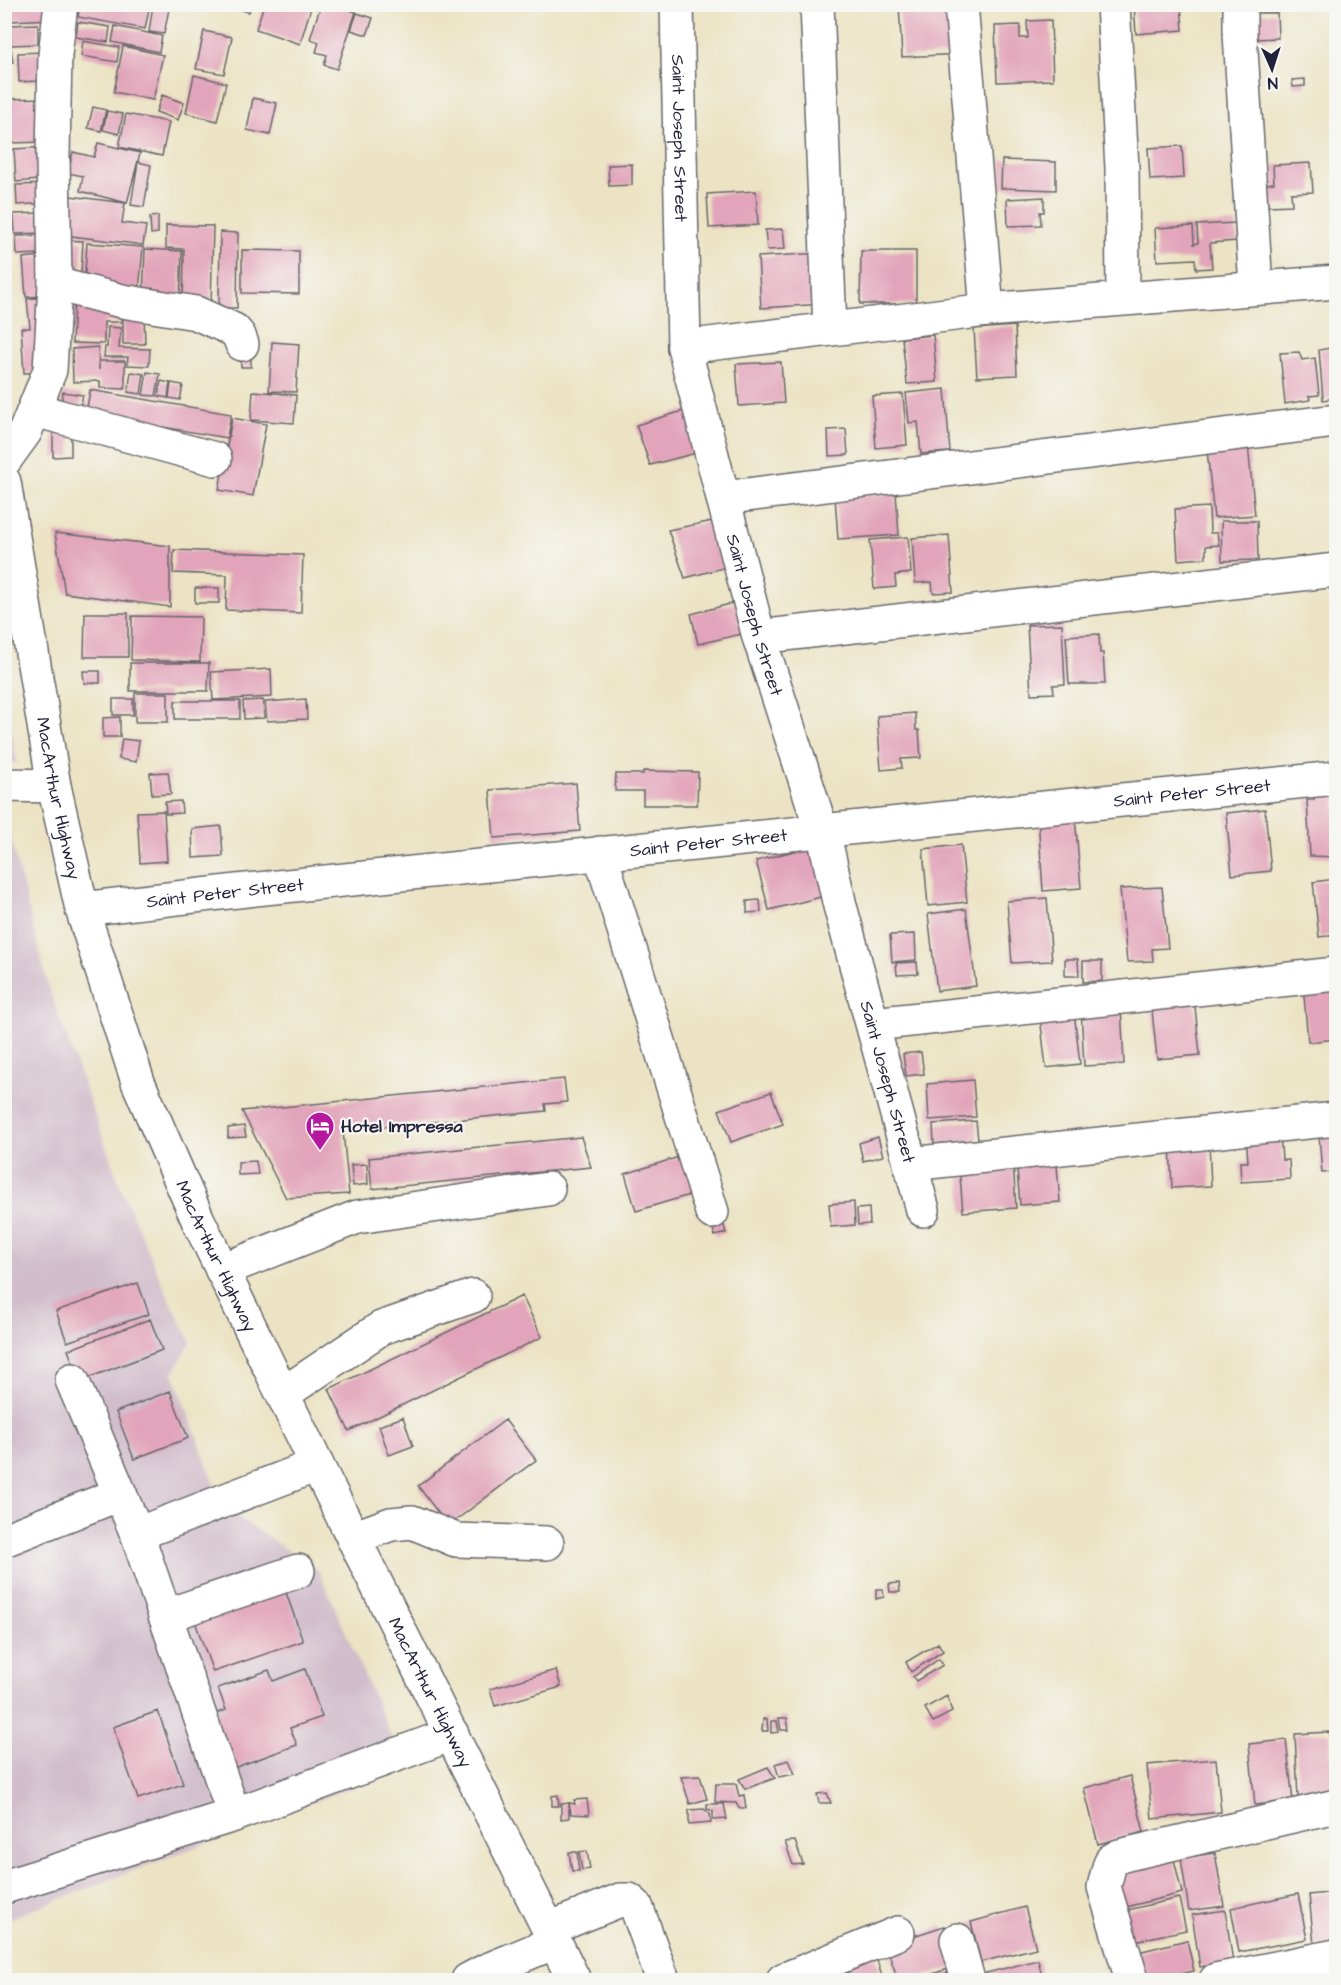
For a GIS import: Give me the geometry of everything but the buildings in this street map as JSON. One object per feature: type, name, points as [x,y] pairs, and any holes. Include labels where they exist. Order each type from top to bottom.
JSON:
[{"type":"main road","points":[[4,461],[25,432],[50,370],[55,285],[53,132],[55,55],[61,4]]},
{"type":"main road","name":"Saint Joseph Street","points":[[677,4],[684,347],[759,637],[822,831],[840,906],[923,1210]]},
{"type":"main road","points":[[816,4],[830,329]]},
{"type":"main road","points":[[961,4],[987,310]]},
{"type":"main road","points":[[1113,4],[1122,168],[1123,298]]},
{"type":"main road","points":[[1240,4],[1256,288]]},
{"type":"main road","points":[[684,347],[987,310],[1336,282]]},
{"type":"main road","points":[[55,285],[122,301],[196,313],[234,330],[242,344]]},
{"type":"main road","points":[[35,410],[215,459]]},
{"type":"main road","points":[[723,498],[1336,421]]},
{"type":"main road","name":"MacArthur Highway","points":[[4,482],[54,786],[82,909],[138,1082],[222,1270],[574,1980]]},
{"type":"main road","points":[[759,637],[1336,570]]},
{"type":"main road","name":"Saint Peter Street","points":[[82,909],[600,853],[1336,778]]},
{"type":"main road","points":[[4,785],[54,786]]},
{"type":"main road","points":[[600,853],[711,1212]]},
{"type":"main road","points":[[873,1024],[1336,974]]},
{"type":"main road","points":[[910,1164],[1336,1119]]},
{"type":"main road","points":[[222,1270],[357,1217],[548,1189]]},
{"type":"main road","points":[[283,1394],[381,1328],[473,1296]]},
{"type":"main road","points":[[72,1380],[137,1534],[234,1815]]},
{"type":"main road","points":[[137,1534],[317,1465]]},
{"type":"main road","points":[[4,1540],[120,1494]]},
{"type":"main road","points":[[353,1538],[391,1524],[411,1522],[456,1540],[547,1543]]},
{"type":"main road","points":[[165,1616],[298,1571]]},
{"type":"main road","points":[[4,1887],[234,1815],[452,1734]]},
{"type":"main road","points":[[1132,1980],[1104,1887],[1112,1860],[1119,1856],[1336,1806]]},
{"type":"main road","points":[[468,1980],[620,1900],[629,1900],[636,1906],[663,1980]]},
{"type":"main road","points":[[783,1980],[898,1933]]},
{"type":"main road","points":[[957,1940],[968,1980]]},
{"type":"main road","points":[[1216,1980],[1336,1956]]},
{"type":"shaded area","points":[[5,693],[17,763],[5,762]]},
{"type":"shaded area","points":[[5,820],[48,986],[122,1191],[170,1301],[191,1342],[173,1373],[223,1507],[319,1571],[404,1767],[5,1920]]},
{"type":"place","name":"Hotel Impressa","points":[[320,1152]]}]
